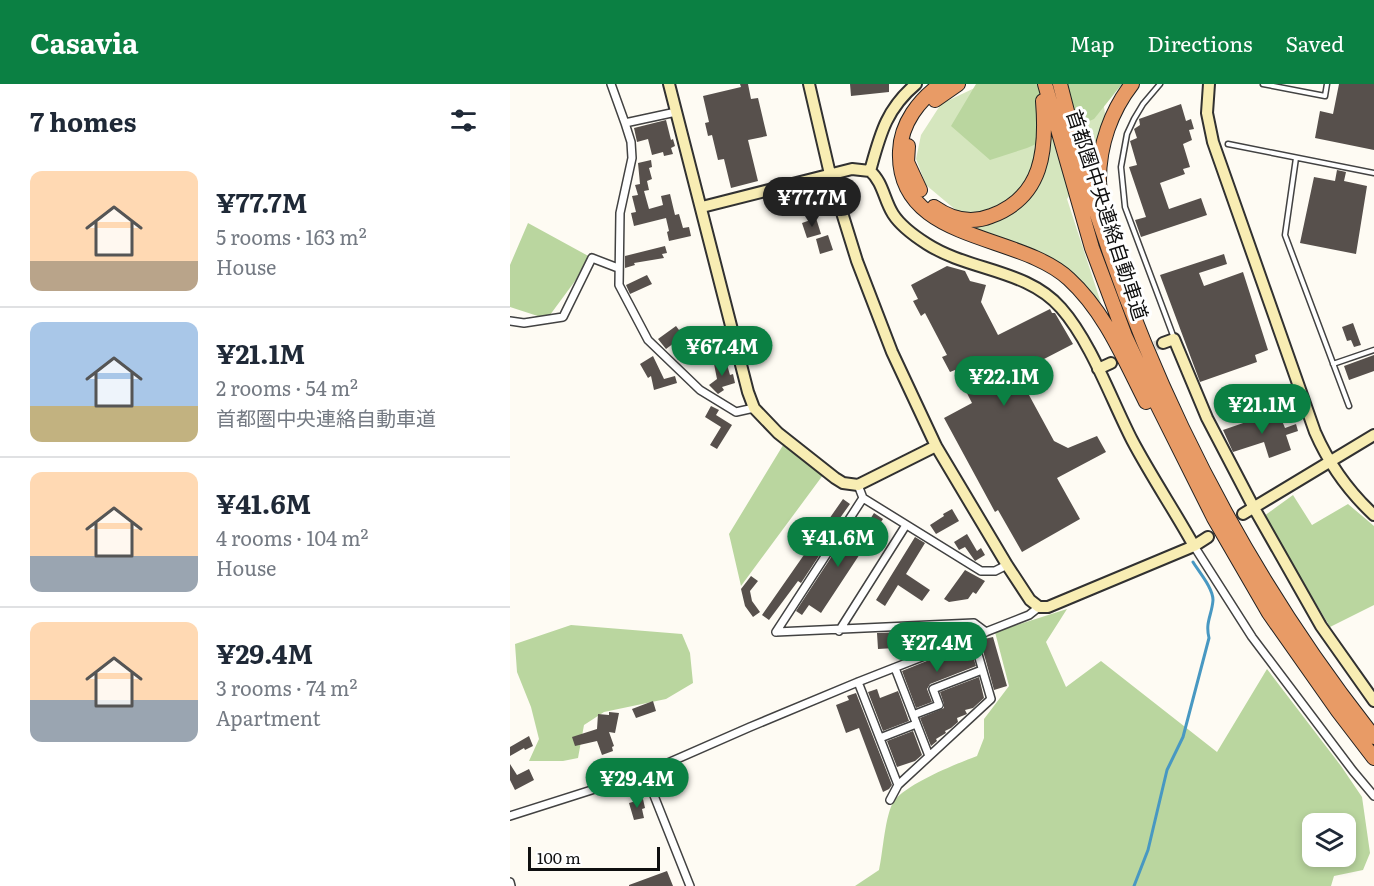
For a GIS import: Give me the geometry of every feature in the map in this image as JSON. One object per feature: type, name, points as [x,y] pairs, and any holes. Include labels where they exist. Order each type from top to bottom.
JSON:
[{"type":"highway","points":[[941,84],[926,95],[911,114],[900,140],[899,168],[909,192],[926,212],[946,225],[1033,256],[1068,278],[1095,307],[1107,326],[1146,403],[1214,518]]},
{"type":"highway","points":[[958,84],[937,97],[922,112],[908,139],[907,162],[916,186],[928,202],[943,213],[964,220],[985,219],[1004,212],[1023,198],[1034,180],[1042,156],[1045,128],[1044,84]]},
{"type":"highway","name":"首都圏中央連絡自動車道","points":[[1044,84],[1092,248],[1125,336],[1156,402],[1214,518],[1269,613],[1374,758]]},
{"type":"highway","name":"首都圏中央連絡自動車道","points":[[1060,84],[1098,221],[1152,362],[1194,452],[1241,541],[1315,657],[1374,736]]},
{"type":"highway","points":[[1124,291],[1099,181],[1103,141],[1120,99],[1132,84]]},
{"type":"street","points":[[611,84],[626,123],[632,158],[620,213],[619,285],[648,340],[683,375],[717,401],[736,412],[754,408]]},
{"type":"street","points":[[669,84],[754,408],[778,433],[843,483],[858,485],[936,446]]},
{"type":"street","points":[[809,84],[830,174],[857,261],[892,352],[936,446],[1007,566],[1030,600],[1039,607],[1048,608],[1194,546],[1208,537]]},
{"type":"street","points":[[870,171],[885,120],[895,105],[916,84]]},
{"type":"street","points":[[1209,84],[1207,113],[1213,142],[1313,426],[1330,462],[1351,492],[1374,515]]},
{"type":"street","points":[[626,123],[676,112]]},
{"type":"street","points":[[702,207],[852,169],[870,171],[877,177],[894,216],[927,244],[945,253],[1021,279],[1061,308],[1078,333],[1133,440],[1194,546],[1252,637],[1374,796]]},
{"type":"street","points":[[510,321],[524,323],[563,316],[592,258],[618,268]]},
{"type":"street","points":[[1163,343],[1174,339],[1207,418],[1254,508],[1321,626],[1374,701]]},
{"type":"street","points":[[1098,369],[1111,363]]},
{"type":"street","points":[[1243,514],[1374,435]]},
{"type":"street","points":[[858,485],[863,498],[981,572],[1007,566]]},
{"type":"street","points":[[863,498],[776,632],[937,623],[974,623],[986,632]]},
{"type":"street","points":[[838,630],[906,525]]},
{"type":"street","points":[[510,816],[645,774],[858,682],[1029,615],[1039,607]]},
{"type":"street","points":[[890,800],[898,785],[991,699],[972,637]]},
{"type":"street","points":[[895,668],[929,756]]},
{"type":"street","points":[[913,715],[939,705],[933,689],[982,670]]},
{"type":"street","points":[[858,682],[898,785]]},
{"type":"street","points":[[880,738],[916,724]]},
{"type":"street","points":[[645,774],[690,886]]},
{"type":"lane","points":[[1160,84],[1134,118],[1127,134],[1121,167],[1125,207],[1174,339]]},
{"type":"lane","points":[[1263,84],[1324,96],[1327,84]]},
{"type":"lane","points":[[1228,144],[1374,173]]},
{"type":"lane","points":[[1296,158],[1285,236],[1349,406]]},
{"type":"lane","points":[[1333,364],[1374,350]]},
{"type":"green space","points":[[976,84],[1122,84],[1094,119],[1027,148],[990,160],[951,126]]},
{"type":"green space","points":[[983,84],[1102,96],[1105,113],[1094,159],[1067,199],[1101,303],[1069,270],[1041,253],[982,232],[926,185],[916,159],[921,135],[941,104]]},
{"type":"green space","points":[[528,223],[592,258],[547,319],[510,307],[510,265]]},
{"type":"green space","points":[[785,442],[823,475],[741,586],[729,534]]},
{"type":"green space","points":[[1293,495],[1312,525],[1348,504],[1374,526],[1374,605],[1330,627],[1264,516]]},
{"type":"green space","points":[[1067,609],[1046,642],[1066,687],[1101,661],[1217,752],[1267,669],[1362,797],[1370,853],[1363,870],[1334,876],[1331,886],[855,886],[879,870],[886,824],[894,801],[921,781],[977,756],[984,738],[984,719],[1009,686],[995,632]]},
{"type":"green space","points":[[571,625],[682,634],[690,653],[693,683],[666,699],[604,712],[584,725],[578,758],[563,761],[529,761],[539,739],[531,707],[517,672],[515,644]]},
{"type":"building","points":[[740,84],[748,84],[751,99],[758,98],[767,136],[748,140],[758,181],[731,188],[724,159],[718,160],[712,135],[708,136],[705,123],[709,122],[703,96],[741,87]]},
{"type":"building","points":[[850,84],[889,84],[889,92],[851,96]]},
{"type":"building","points":[[1339,84],[1374,84],[1374,150],[1315,138],[1320,111],[1333,114]]},
{"type":"building","points":[[1181,104],[1186,121],[1191,119],[1194,129],[1189,130],[1192,140],[1183,144],[1190,167],[1183,169],[1185,174],[1160,183],[1169,209],[1201,198],[1207,215],[1141,237],[1135,220],[1146,217],[1129,167],[1137,165],[1130,141],[1137,138],[1134,129],[1140,125],[1139,119]]},
{"type":"building","points":[[666,120],[671,140],[673,139],[675,146],[671,148],[673,154],[664,156],[663,152],[652,155],[648,139],[637,142],[634,128]]},
{"type":"building","points":[[651,160],[652,167],[649,168],[652,179],[647,181],[649,190],[644,191],[649,209],[663,205],[661,196],[670,194],[675,215],[679,214],[683,228],[689,227],[691,236],[669,241],[666,218],[634,226],[631,213],[636,212],[632,196],[638,195],[635,185],[640,184],[638,163]]},
{"type":"building","points":[[1337,170],[1346,172],[1344,181],[1367,186],[1356,254],[1300,243],[1314,177],[1335,181]]},
{"type":"building","points":[[816,218],[821,234],[807,238],[802,223]]},
{"type":"building","points":[[828,235],[833,250],[820,254],[816,239]]},
{"type":"building","points":[[665,246],[667,253],[662,254],[664,258],[634,263],[635,265],[625,268],[625,256]]},
{"type":"building","points":[[1224,254],[1227,264],[1199,273],[1204,286],[1243,272],[1268,350],[1255,355],[1257,362],[1200,382],[1160,275]]},
{"type":"building","points":[[947,266],[965,271],[970,281],[986,285],[981,302],[998,335],[1050,309],[1052,313],[1055,313],[1073,344],[1017,373],[1054,441],[1068,448],[1097,436],[1106,452],[1057,478],[1080,519],[1022,552],[998,510],[995,512],[944,418],[972,403],[955,370],[950,372],[942,357],[947,355],[925,313],[921,316],[913,301],[918,299],[911,285]]},
{"type":"building","points":[[647,275],[652,284],[630,294],[626,285]]},
{"type":"building","points":[[1353,323],[1361,345],[1354,347],[1351,340],[1347,341],[1342,327]]},
{"type":"building","points":[[676,326],[688,342],[691,340],[696,346],[691,354],[678,340],[666,349],[658,339]]},
{"type":"building","points":[[1374,355],[1374,371],[1349,380],[1344,366]]},
{"type":"building","points":[[653,356],[664,379],[675,376],[677,383],[654,390],[651,376],[648,378],[640,364]]},
{"type":"building","points":[[726,361],[735,383],[722,387],[724,390],[718,394],[709,385],[717,379],[714,364]]},
{"type":"building","points":[[711,406],[719,410],[716,415],[732,425],[717,449],[710,445],[721,427],[705,417]]},
{"type":"building","points":[[1278,411],[1285,428],[1296,424],[1298,431],[1286,435],[1291,450],[1269,458],[1264,442],[1233,452],[1223,430]]},
{"type":"building","points":[[843,499],[850,504],[835,525],[838,527],[801,583],[798,581],[769,620],[762,615]]},
{"type":"building","points":[[952,509],[959,521],[936,534],[930,525]]},
{"type":"building","points":[[874,513],[883,519],[821,613],[809,605],[802,615],[796,611],[847,533],[857,540]]},
{"type":"building","points":[[967,534],[977,551],[981,548],[985,555],[975,561],[965,547],[959,550],[954,542]]},
{"type":"building","points":[[915,537],[925,543],[906,574],[930,590],[922,601],[898,585],[885,606],[876,600]]},
{"type":"building","points":[[965,570],[985,581],[976,594],[973,592],[968,599],[949,602],[944,599]]},
{"type":"building","points":[[751,576],[758,581],[750,591],[752,601],[760,612],[753,617],[745,606],[741,589]]},
{"type":"building","points":[[927,631],[927,637],[911,638],[912,647],[878,649],[877,633]]},
{"type":"building","points":[[993,637],[1007,686],[994,690],[980,640]]},
{"type":"building","points":[[969,644],[976,666],[930,684],[927,689],[932,702],[916,708],[902,671]]},
{"type":"building","points":[[979,677],[984,698],[973,708],[965,710],[967,714],[957,718],[958,722],[936,739],[937,741],[931,746],[920,718],[944,708],[940,692]]},
{"type":"building","points":[[877,689],[880,698],[898,691],[909,721],[883,731],[868,692]]},
{"type":"building","points":[[856,693],[892,785],[883,792],[859,728],[846,733],[836,705],[849,700],[847,696]]},
{"type":"building","points":[[653,701],[656,711],[636,718],[632,709]]},
{"type":"building","points":[[609,712],[619,713],[615,733],[609,732],[614,746],[613,751],[602,755],[597,741],[575,746],[572,737],[597,729],[598,714],[609,715]]},
{"type":"building","points":[[913,731],[922,755],[915,761],[897,767],[887,741]]},
{"type":"building","points":[[529,736],[533,746],[510,756],[510,747]]},
{"type":"building","points":[[510,764],[517,775],[529,769],[534,780],[515,790],[510,780]]},
{"type":"building","points":[[643,799],[644,818],[634,820],[629,803]]},
{"type":"building","points":[[667,871],[673,886],[629,886],[629,885]]},
{"type":"waterway","points":[[1134,886],[1148,850],[1167,770],[1183,737],[1209,638],[1212,595],[1193,562]]},
{"type":"tunnel","points":[[1127,357],[1163,343]]}]
